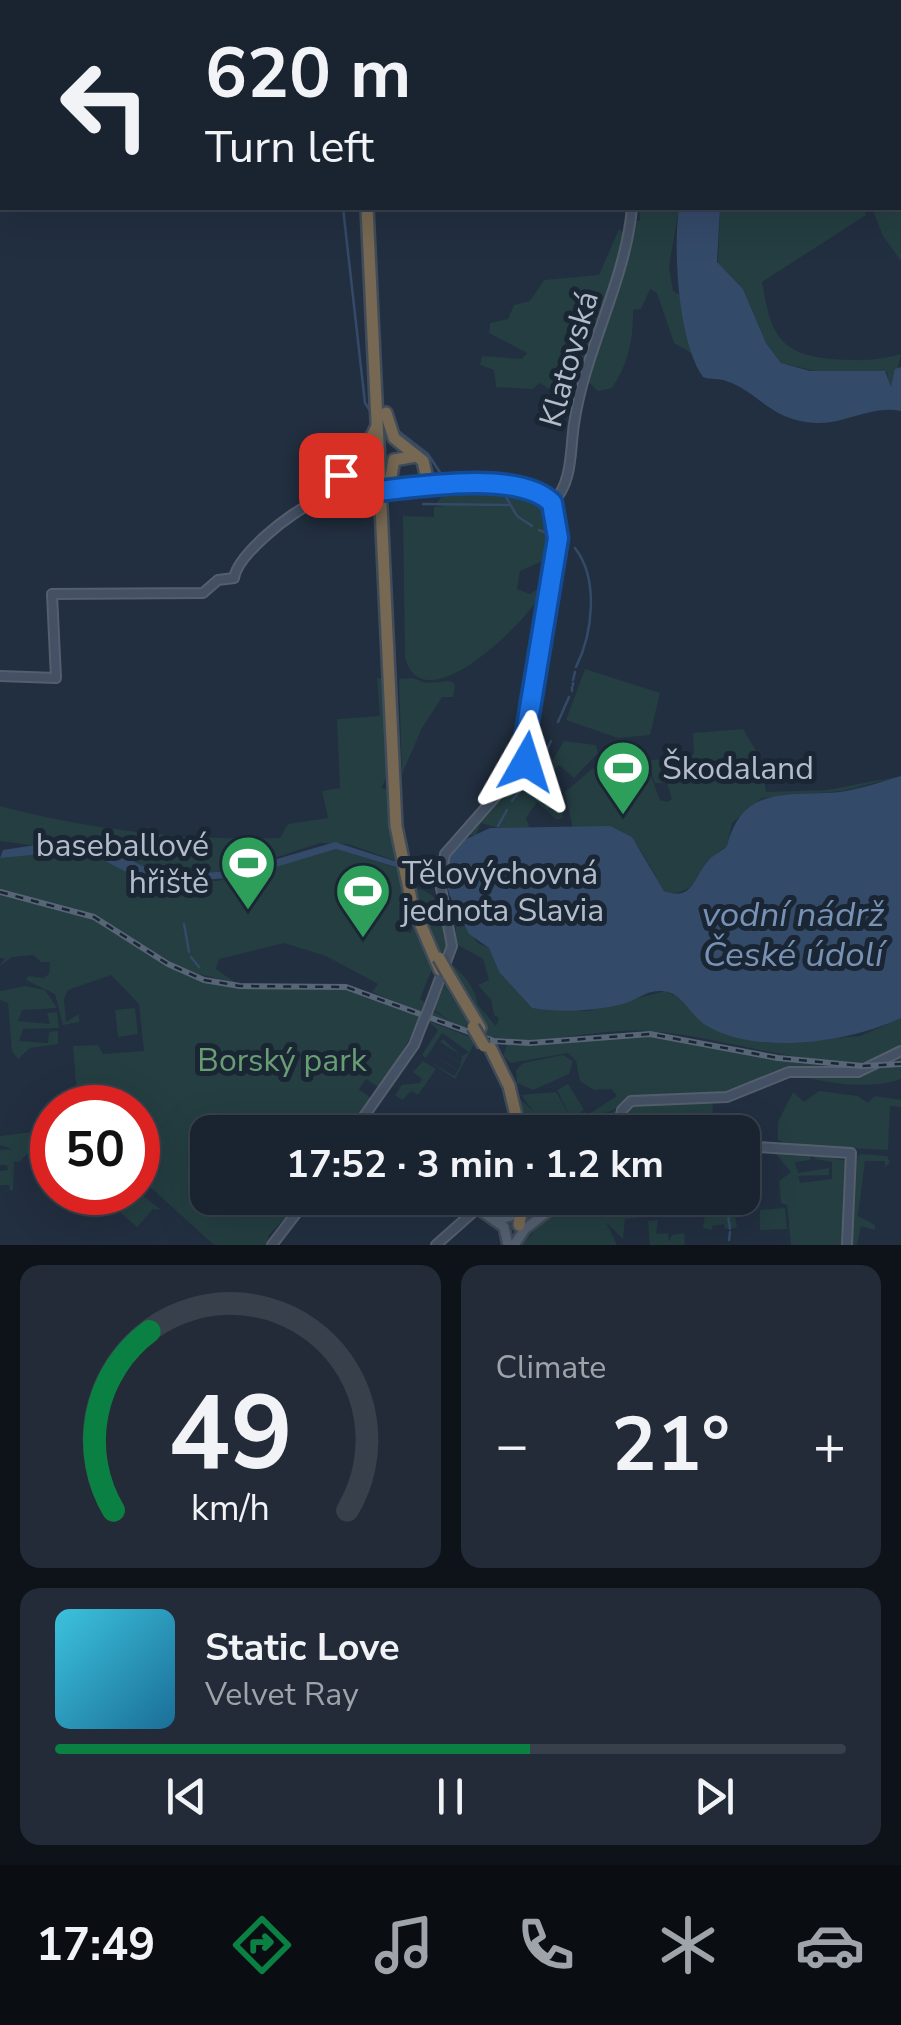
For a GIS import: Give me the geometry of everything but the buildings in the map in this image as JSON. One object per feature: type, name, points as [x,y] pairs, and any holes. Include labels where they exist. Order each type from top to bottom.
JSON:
[{"type":"highway","points":[[369,210],[400,852],[420,921],[508,1086],[514,1115]]},
{"type":"highway","points":[[381,400],[392,435],[420,457],[429,487]]},
{"type":"highway","points":[[344,495],[342,472],[372,439],[381,400]]},
{"type":"highway","points":[[381,400],[392,493]]},
{"type":"highway","points":[[420,457],[406,454],[394,460],[392,493],[398,772],[404,851],[420,921]]},
{"type":"highway","points":[[349,460],[363,458],[376,466],[384,530]]},
{"type":"highway","points":[[487,1046],[512,1115]]},
{"type":"highway","points":[[519,1224],[520,1215]]},
{"type":"main road","points":[[488,1215],[507,1231],[511,1245]]},
{"type":"main road","points":[[496,1220],[511,1215]]},
{"type":"main road","points":[[511,1245],[518,1215]]},
{"type":"main road","points":[[511,1245],[542,1215]]},
{"type":"main road","points":[[511,1245],[519,1224]]},
{"type":"street","name":"Klatovská","points":[[552,503],[565,485],[579,394],[625,259],[632,210]]},
{"type":"street","points":[[0,676],[56,678],[52,594],[203,594],[221,580],[234,578],[240,562],[307,506],[344,495],[429,487],[524,488],[552,503],[558,539],[521,761],[445,854],[440,880],[452,929],[445,968],[414,1045],[365,1115]]},
{"type":"street","points":[[621,1115],[632,1101],[727,1098],[789,1072],[858,1072],[876,1059],[901,1050]]},
{"type":"street","points":[[760,1147],[850,1153],[847,1245]]},
{"type":"street","points":[[272,1245],[295,1215]]},
{"type":"street","points":[[436,1245],[468,1215]]},
{"type":"green space","points":[[639,210],[679,210],[669,267],[673,291],[682,296],[693,354],[674,343],[657,293],[650,289],[641,309],[633,310],[629,351],[618,379],[612,388],[598,391],[587,380],[625,269],[634,222],[640,220]]},
{"type":"green space","points":[[720,210],[864,210],[866,215],[762,282],[774,327],[788,346],[832,359],[867,360],[901,354],[894,386],[889,385],[887,372],[841,372],[846,378],[781,363],[766,343],[743,289],[718,264]]},
{"type":"green space","points":[[873,210],[901,210],[901,261],[883,236]]},
{"type":"green space","points":[[619,229],[626,235],[623,254],[573,392],[562,396],[539,383],[533,389],[496,387],[494,370],[480,365],[482,356],[522,359],[527,353],[489,333],[490,323],[508,319],[514,305],[530,301],[544,280],[599,275]]},
{"type":"green space","points":[[504,490],[540,502],[554,529],[552,557],[520,571],[517,589],[530,594],[549,582],[524,617],[479,658],[455,673],[433,680],[416,676],[405,657],[403,516],[434,517],[434,507],[443,507],[435,505],[442,496]]},
{"type":"green space","points":[[585,669],[660,693],[650,735],[618,738],[566,720]]},
{"type":"green space","points":[[377,678],[387,679],[390,771],[381,788],[391,790],[396,861],[348,844],[320,843],[235,871],[159,875],[91,842],[75,839],[38,846],[0,841],[0,806],[103,827],[210,838],[280,838],[288,824],[328,818],[322,791],[340,788],[337,719],[380,716]]},
{"type":"green space","points":[[413,678],[426,683],[451,681],[455,685],[453,697],[442,697],[422,728],[402,774],[399,679]]},
{"type":"green space","points":[[743,729],[761,759],[766,792],[827,790],[901,776],[843,791],[762,798],[732,823],[727,846],[707,861],[694,886],[672,895],[664,891],[639,848],[621,832],[593,827],[573,829],[565,792],[592,769],[618,764],[617,748],[640,747],[660,800],[667,802],[672,799],[667,783],[655,783],[647,761],[694,754],[693,733]]},
{"type":"green space","points":[[564,741],[596,745],[598,753],[574,778],[559,765],[549,774],[534,775],[529,785],[537,796],[562,803],[563,818],[557,820],[537,802],[526,818],[530,829],[508,831],[481,823],[476,835],[467,835],[524,768],[549,766]]},
{"type":"green space","name":"Borský park","points":[[77,849],[95,853],[141,880],[218,881],[336,849],[397,868],[408,918],[405,931],[411,933],[415,919],[434,964],[420,999],[427,1004],[424,1014],[372,992],[378,984],[326,956],[284,943],[219,959],[216,969],[236,983],[182,970],[181,973],[217,983],[351,991],[422,1018],[380,1088],[366,1079],[359,1089],[372,1099],[361,1115],[190,1115],[190,1215],[288,1215],[269,1235],[266,1245],[214,1245],[160,1196],[160,1085],[76,1085],[73,1046],[98,1045],[103,1054],[144,1051],[139,1004],[111,975],[68,990],[64,999],[66,1022],[79,1014],[79,1022],[63,1025],[55,994],[26,980],[28,976],[43,978],[49,974],[50,962],[41,962],[33,955],[12,957],[0,966],[5,958],[0,958],[0,894],[96,921],[175,970],[176,966],[98,916],[0,890],[0,858]]},
{"type":"green space","points":[[415,888],[427,892],[441,908],[447,930],[445,964]]},
{"type":"green space","points":[[465,926],[478,943],[489,948],[499,972],[532,1008],[588,1011],[665,991],[680,998],[708,1027],[770,1043],[860,1036],[901,1018],[901,1061],[837,1062],[650,1031],[529,1040],[489,1038],[449,971],[454,966],[464,976],[478,1005],[496,1026],[499,1018],[478,985],[489,980],[483,959],[456,944],[456,927]]},
{"type":"green space","points":[[444,984],[470,1026],[460,1029],[428,1015],[431,1010],[449,1020],[432,1008]]},
{"type":"green space","points":[[25,986],[45,990],[57,1008],[22,1010],[18,1021],[50,1024],[47,1013],[57,1012],[59,1028],[23,1029],[19,1041],[48,1043],[49,1032],[58,1031],[58,1044],[30,1048],[18,1059],[12,1051],[8,1003],[0,1000],[0,991]]},
{"type":"green space","points":[[135,1008],[138,1034],[118,1037],[115,1010]]},
{"type":"green space","points":[[426,1020],[478,1040],[481,1046],[474,1044],[455,1079],[429,1061],[454,1076],[458,1071],[432,1054],[458,1070],[461,1064],[436,1047],[461,1063],[462,1056],[469,1052],[442,1033],[426,1058],[422,1055],[438,1030]]},
{"type":"green space","points":[[612,1036],[648,1037],[828,1066],[901,1066],[901,1079],[861,1085],[790,1075],[713,1102],[713,1115],[621,1115],[622,1106],[601,1115],[590,1115],[617,1096],[611,1089],[594,1090],[580,1081],[576,1061],[568,1053],[511,1063],[503,1056],[507,1045]]},
{"type":"green space","points":[[563,1055],[573,1061],[569,1074],[533,1090],[517,1083],[516,1070],[523,1063]]},
{"type":"green space","points":[[423,1061],[436,1069],[418,1095],[411,1091],[402,1100],[395,1095],[402,1085],[420,1083],[422,1079],[413,1072]]},
{"type":"green space","points":[[568,1084],[584,1110],[570,1115],[557,1090]]},
{"type":"green space","points":[[819,1091],[858,1096],[868,1103],[875,1096],[901,1100],[901,1107],[890,1106],[888,1150],[787,1145],[778,1140],[778,1122],[793,1092],[804,1102]]},
{"type":"green space","points":[[556,1092],[569,1115],[522,1115],[519,1098],[534,1112],[521,1095]]},
{"type":"green space","points":[[30,1132],[30,1151],[19,1162],[14,1161],[13,1190],[0,1193],[10,1190],[9,1185],[0,1185],[0,1171],[8,1170],[7,1165],[0,1165],[0,1150],[12,1149],[0,1145],[0,1136]]},
{"type":"green space","points":[[776,1154],[811,1154],[810,1160],[795,1162],[798,1173],[829,1168],[829,1175],[798,1176],[800,1183],[832,1179],[832,1162],[815,1159],[814,1154],[848,1161],[843,1245],[791,1245],[787,1205],[781,1203],[779,1181],[791,1172]]},
{"type":"green space","points":[[861,1154],[887,1156],[890,1162],[885,1167],[885,1161],[865,1161],[858,1216],[875,1225],[875,1230],[861,1226],[857,1245],[849,1245],[855,1160]]},
{"type":"green space","points":[[785,1208],[787,1229],[760,1230],[760,1210]]},
{"type":"green space","points":[[123,1215],[148,1215],[137,1227]]},
{"type":"green space","points":[[550,1215],[660,1215],[625,1219],[623,1239],[606,1222],[617,1245],[521,1245]]},
{"type":"green space","points":[[705,1215],[735,1215],[737,1228],[725,1229],[724,1224],[712,1226],[712,1230],[703,1228]]},
{"type":"green space","points":[[658,1220],[656,1234],[668,1233],[669,1242],[672,1235],[684,1233],[685,1245],[650,1245],[648,1221]]},
{"type":"water","points":[[679,210],[720,210],[717,262],[743,289],[766,343],[781,363],[810,371],[885,371],[891,387],[895,369],[901,367],[901,411],[880,410],[828,423],[801,421],[776,412],[738,386],[703,377],[683,319],[677,247]]},
{"type":"water","name":"vodní nádrž České údolí","points":[[901,776],[901,1018],[856,1034],[804,1042],[752,1041],[707,1026],[680,999],[659,991],[601,1008],[532,1008],[499,972],[489,948],[469,934],[449,894],[444,872],[447,859],[462,841],[490,828],[610,826],[632,837],[664,891],[681,893],[691,887],[709,860],[727,846],[734,826],[756,803],[785,795],[848,791]]},
{"type":"water","points":[[75,839],[103,845],[159,875],[236,871],[335,842],[394,861],[441,858],[438,870],[399,868],[336,849],[242,877],[163,883],[141,880],[85,850],[0,858],[3,850]]},
{"type":"waterway","points":[[343,210],[365,403],[371,412]]},
{"type":"waterway","points":[[397,430],[428,454],[441,474],[491,476],[498,481]]},
{"type":"waterway","points":[[502,490],[517,516],[532,526]]},
{"type":"waterway","points":[[423,504],[510,505]]},
{"type":"waterway","points":[[539,530],[569,542]]},
{"type":"waterway","points":[[575,548],[588,575],[591,606],[576,667]]},
{"type":"waterway","points":[[573,680],[575,672]]},
{"type":"waterway","points":[[558,722],[569,697]]},
{"type":"waterway","points":[[542,760],[551,741]]},
{"type":"waterway","points":[[512,801],[532,774]]},
{"type":"waterway","points":[[498,826],[507,810]]},
{"type":"waterway","points":[[184,924],[189,952]]},
{"type":"waterway","points":[[191,957],[199,967]]},
{"type":"waterway","points":[[728,1215],[730,1229]]},
{"type":"waterway","points":[[729,1240],[730,1232]]},
{"type":"railway","points":[[0,892],[94,917],[168,964],[204,980],[240,986],[346,987],[494,1041],[530,1043],[650,1034],[778,1058],[862,1066],[901,1064]]},
{"type":"place","name":"Škodaland","points":[[623,817]]},
{"type":"place","name":"baseballové hřiště","points":[[248,912]]},
{"type":"place","name":"Tělovýchovná jednota Slavia","points":[[363,940]]},
{"type":"route","points":[[341,475],[344,495],[484,484],[528,488],[552,503],[558,519],[558,538],[522,757],[526,762]]}]
